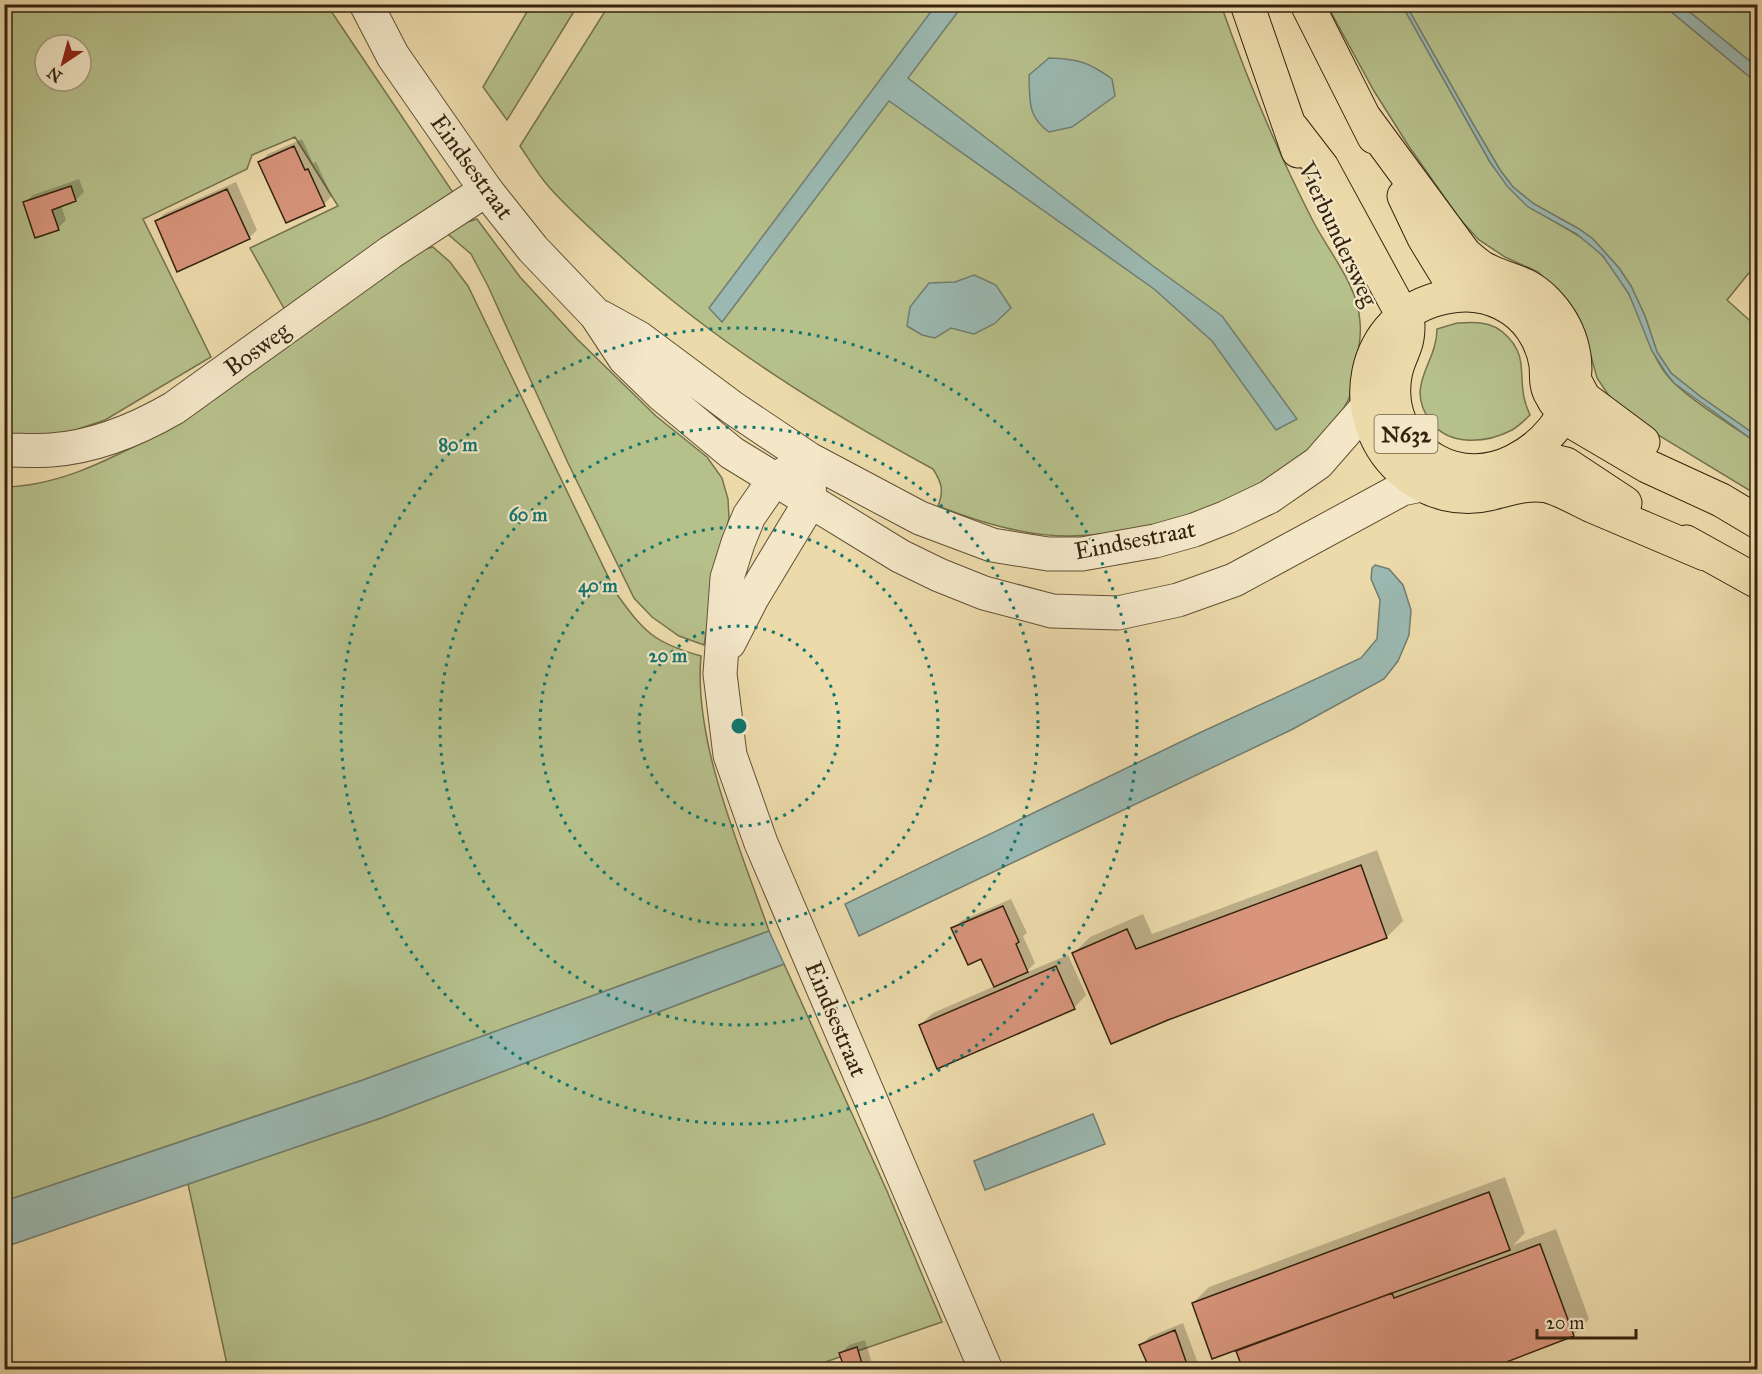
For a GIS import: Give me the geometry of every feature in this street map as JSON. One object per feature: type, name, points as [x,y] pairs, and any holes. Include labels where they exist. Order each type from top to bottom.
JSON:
[{"type":"main road","name":"Vierbundersweg","points":[[1247,4],[1292,128],[1307,180],[1360,276],[1379,323],[1380,341]]},
{"type":"main road","name":"N632","points":[[1307,4],[1424,238],[1449,279],[1517,280],[1546,300],[1566,330],[1575,363],[1575,381],[1571,398],[1564,414],[1545,441],[1531,452],[1522,473],[1469,497],[1437,491],[1399,422],[1395,407],[1394,376],[1408,338],[1408,325],[1402,316]]},
{"type":"main road","name":"Vierbundersweg","points":[[1292,128],[1322,166],[1402,316]]},
{"type":"main road","name":"N632","points":[[1425,471],[1394,463],[1380,444],[1371,426],[1366,392],[1372,357],[1380,341],[1402,316],[1435,299],[1454,295],[1478,281]]},
{"type":"main road","name":"N632","points":[[1478,281],[1488,298],[1516,312],[1537,337],[1543,351],[1546,383],[1550,394],[1564,414],[1574,423],[1647,466],[1721,500]]},
{"type":"main road","name":"N632","points":[[1575,381],[1584,398],[1721,500],[1758,522]]},
{"type":"main road","name":"N632","points":[[1522,473],[1705,554],[1758,582]]},
{"type":"street","name":"Eindsestraat","points":[[366,4],[393,56],[486,190],[533,249],[596,315],[626,359],[660,394],[732,453],[900,556],[939,575],[984,593],[1052,611],[1118,613],[1128,611],[1178,600],[1234,580],[1402,489],[1425,471]]},
{"type":"street","name":"Bosweg","points":[[4,450],[51,450],[90,444],[143,426],[174,408],[392,252],[486,190]]},
{"type":"street","name":"Eindsestraat","points":[[596,315],[639,338],[733,408],[809,459],[920,518],[992,545],[1048,554],[1082,554],[1155,541],[1194,530],[1269,497],[1318,463],[1367,407]]},
{"type":"street","name":"Eindsestraat","points":[[809,459],[774,480],[749,516],[727,578],[720,674],[730,755],[760,843],[987,1370]]},
{"type":"street","points":[[809,459],[810,502]]},
{"type":"street","name":"Eindsestraat","points":[[1261,567],[1394,463]]},
{"type":"street","name":"Eindsestraat","points":[[721,658],[752,598],[810,502]]},
{"type":"green space","points":[[5,5],[327,5],[454,194],[286,312],[250,248],[338,206],[295,137],[252,155],[247,169],[143,219],[211,357],[105,420],[58,436],[5,443]]},
{"type":"green space","points":[[531,5],[578,5],[507,120],[483,87]]},
{"type":"green space","points":[[609,5],[1221,5],[1241,60],[1287,168],[1354,295],[1358,308],[1360,336],[1347,401],[1325,436],[1297,460],[1269,479],[1205,509],[1136,529],[1070,536],[1036,534],[1002,527],[938,506],[941,487],[933,469],[813,400],[736,349],[628,263],[558,197],[537,172],[520,146]]},
{"type":"green space","points":[[1327,5],[1402,5],[1490,162],[1514,192],[1537,211],[1581,238],[1601,254],[1629,294],[1666,374],[1697,402],[1757,443],[1757,495],[1635,421],[1613,402],[1597,378],[1585,334],[1568,301],[1538,272],[1505,257],[1479,240],[1459,218],[1374,91]]},
{"type":"green space","points":[[1406,5],[1663,5],[1757,83],[1757,263],[1727,300],[1757,327],[1757,436],[1671,373],[1657,352],[1645,316],[1631,286],[1619,268],[1593,239],[1534,204],[1513,187],[1500,170]]},
{"type":"green space","points":[[1681,5],[1753,5],[1757,8],[1757,67]]},
{"type":"green space","points":[[477,219],[520,277],[577,339],[656,416],[707,457],[722,478],[728,499],[729,518],[716,572],[704,645],[679,636],[652,617],[634,598],[568,463],[488,286],[471,254],[443,230]]},
{"type":"green space","points":[[433,247],[450,262],[468,286],[616,593],[634,617],[651,634],[672,646],[701,656],[700,689],[704,724],[712,759],[721,795],[769,931],[363,1080],[5,1201],[4,487],[24,486],[81,471],[153,437],[413,252]]},
{"type":"green space","points":[[1457,323],[1481,323],[1495,327],[1508,337],[1517,349],[1524,396],[1530,415],[1512,430],[1480,440],[1458,439],[1439,430],[1424,411],[1420,396],[1421,384],[1434,346],[1437,329]]},
{"type":"green space","points":[[784,964],[887,1191],[942,1322],[805,1369],[228,1369],[188,1184],[381,1118]]},
{"type":"water","points":[[936,5],[963,5],[908,78],[1153,266],[1222,316],[1297,419],[1276,430],[1212,341],[1154,289],[889,101],[722,322],[709,308]]},
{"type":"water","points":[[1402,5],[1406,5],[1500,170],[1513,187],[1534,204],[1593,239],[1619,268],[1631,286],[1645,316],[1657,352],[1671,373],[1757,436],[1757,443],[1674,383],[1652,351],[1629,294],[1603,256],[1577,234],[1528,207],[1507,186],[1490,162]]},
{"type":"water","points":[[1663,5],[1681,5],[1757,67],[1757,83]]},
{"type":"water","points":[[1049,58],[1068,59],[1097,69],[1112,79],[1115,96],[1072,127],[1049,132],[1033,114],[1029,75]]},
{"type":"water","points":[[974,275],[996,285],[1011,308],[994,324],[974,334],[951,328],[935,338],[922,335],[907,326],[910,307],[929,283],[955,282]]},
{"type":"water","points":[[1375,565],[1389,569],[1403,585],[1411,610],[1409,635],[1398,661],[1384,679],[1291,730],[859,936],[845,904],[1195,735],[1361,658],[1377,639],[1380,600],[1371,579],[1372,568]]},
{"type":"water","points":[[769,931],[784,964],[381,1118],[5,1247],[5,1201],[363,1080]]},
{"type":"water","points":[[1093,1114],[1105,1144],[985,1190],[974,1161]]},
{"type":"building","points":[[294,146],[305,170],[308,169],[325,206],[286,223],[258,162]]},
{"type":"building","points":[[71,186],[76,201],[52,210],[59,230],[35,238],[23,202]]},
{"type":"building","points":[[227,189],[250,239],[177,272],[155,221]]},
{"type":"building","points":[[1758,263],[1758,277],[1751,271]]},
{"type":"building","points":[[1361,865],[1387,938],[1168,1020],[1111,1044],[1072,953],[1127,929],[1136,949]]},
{"type":"building","points":[[1003,906],[1019,942],[1016,944],[1028,972],[994,987],[981,959],[968,965],[951,928]]},
{"type":"building","points":[[1056,966],[1075,1009],[937,1069],[919,1025]]},
{"type":"building","points":[[1489,1192],[1510,1250],[1212,1359],[1192,1303]]},
{"type":"building","points":[[1540,1244],[1574,1336],[1486,1370],[1243,1370],[1236,1351],[1392,1293],[1394,1298]]},
{"type":"building","points":[[1175,1330],[1189,1370],[1155,1370],[1153,1363],[1148,1365],[1139,1345]]},
{"type":"building","points":[[857,1347],[864,1370],[845,1370],[839,1353]]}]
